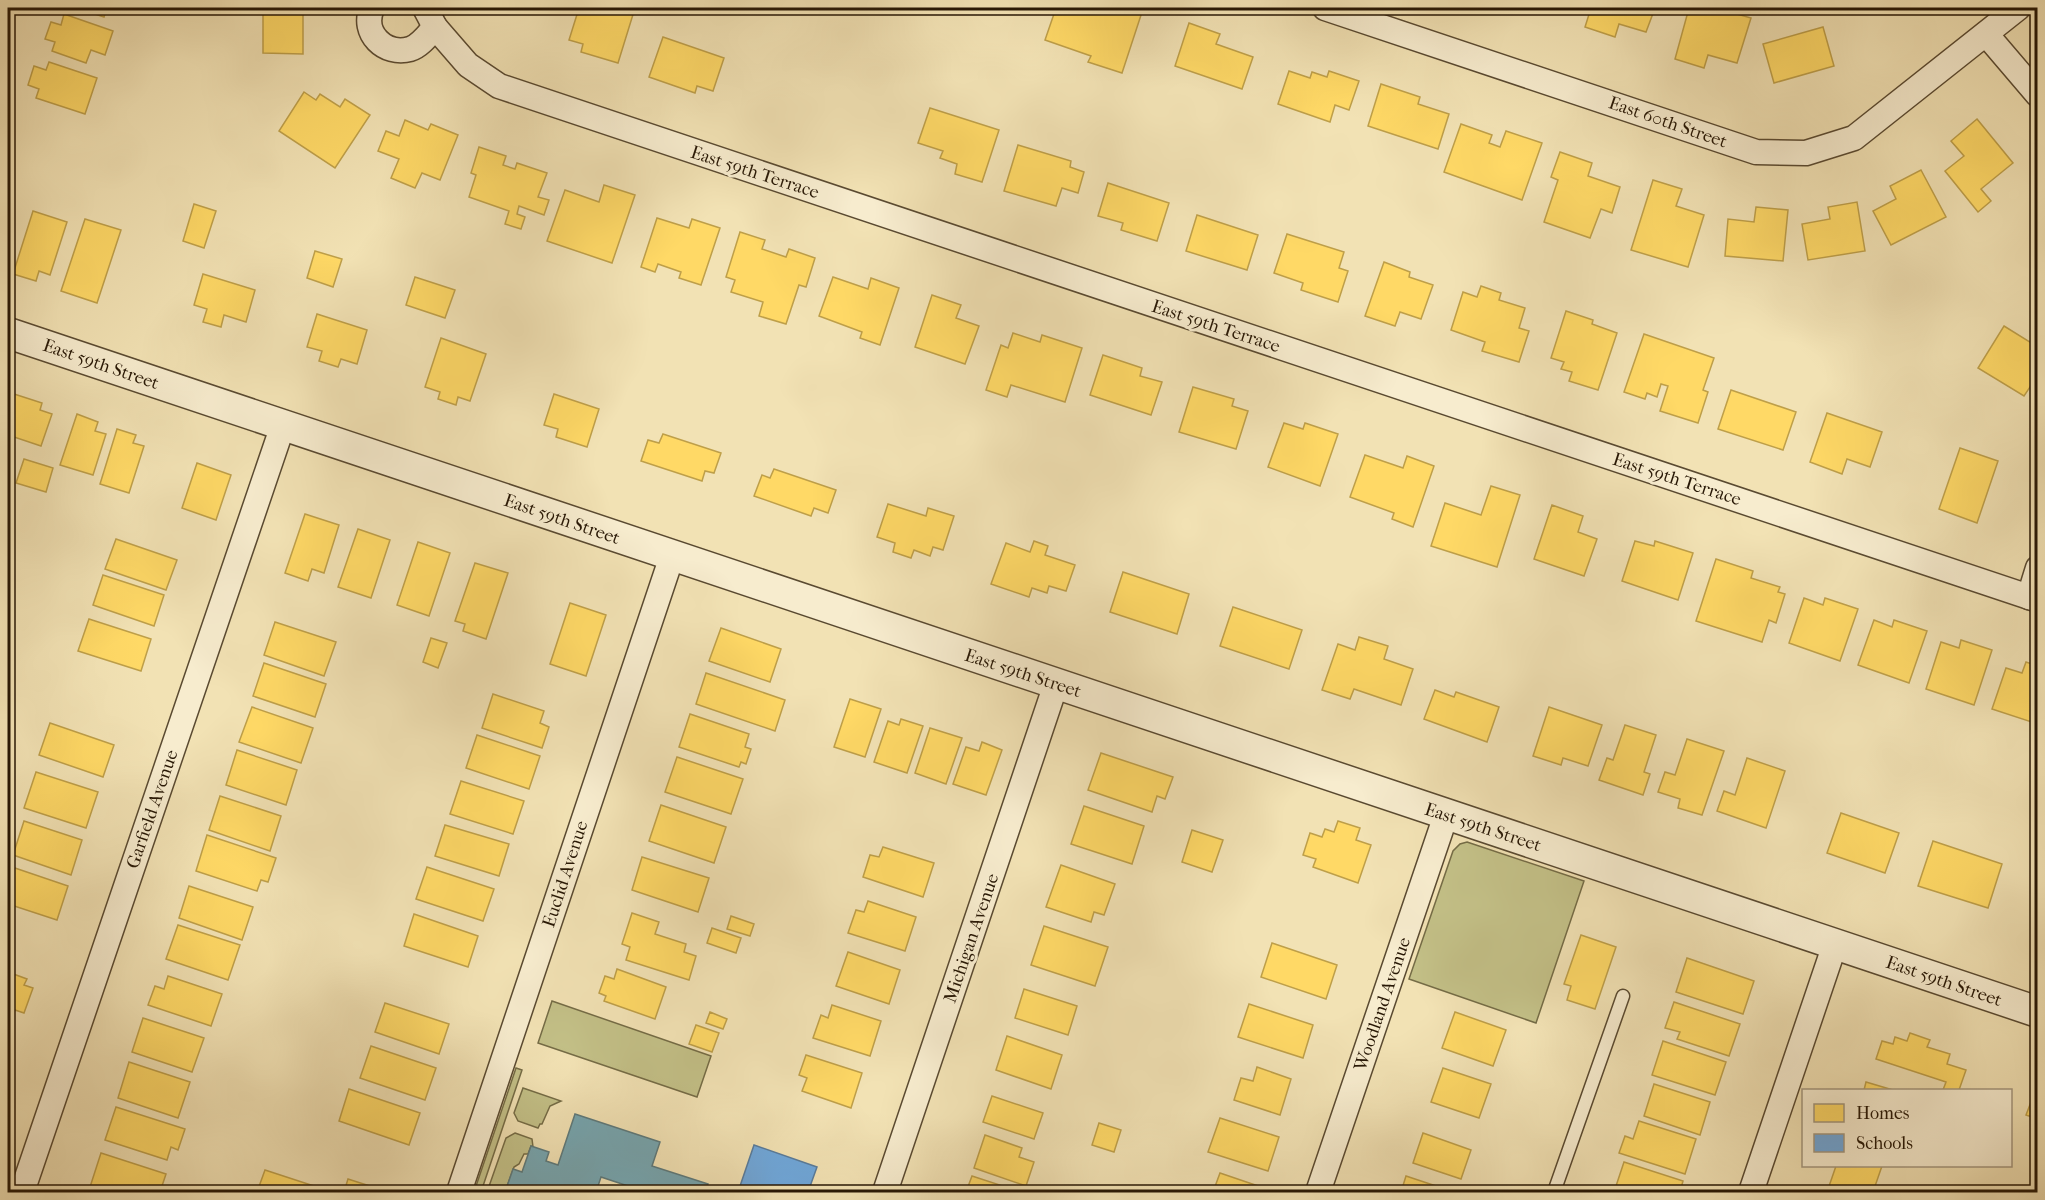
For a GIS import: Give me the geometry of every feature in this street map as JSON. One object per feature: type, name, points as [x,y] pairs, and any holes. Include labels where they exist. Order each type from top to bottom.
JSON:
[{"type":"street","points":[[372,8],[368,16],[369,31],[380,43],[394,49],[410,49],[424,40],[430,17]]},
{"type":"street","name":"East 60th Street","points":[[1325,8],[1756,152],[1806,153],[1854,138],[1986,34]]},
{"type":"street","points":[[2018,8],[1986,34],[2037,95]]},
{"type":"street","name":"East 59th Terrace","points":[[430,17],[468,65],[499,86],[2033,598]]},
{"type":"street","name":"East 59th Street","points":[[8,333],[2037,1012]]},
{"type":"street","name":"Garfield Avenue","points":[[22,1192],[283,425]]},
{"type":"street","name":"Euclid Avenue","points":[[459,1192],[672,556]]},
{"type":"street","points":[[2033,598],[2037,568]]},
{"type":"street","name":"Michigan Avenue","points":[[885,1192],[1056,684]]},
{"type":"street","name":"Woodland Avenue","points":[[1318,1192],[1446,815]]},
{"type":"street","points":[[1751,1192],[1835,944]]},
{"type":"lane","points":[[1554,1192],[1623,996]]},
{"type":"shaded area","points":[[1467,842],[1584,881],[1536,1023],[1409,979],[1453,851],[1460,844]]},
{"type":"shaded area","points":[[552,1001],[711,1056],[697,1097],[538,1043]]},
{"type":"shaded area","points":[[516,1068],[522,1070],[481,1192],[474,1192]]},
{"type":"shaded area","points":[[523,1088],[561,1101],[550,1106],[538,1128],[518,1121],[514,1113]]},
{"type":"shaded area","points":[[515,1133],[532,1139],[533,1147],[531,1146],[528,1154],[524,1154],[519,1164],[514,1167],[505,1192],[487,1192],[506,1138]]},
{"type":"building: Homes","points":[[77,8],[107,8],[104,17]]},
{"type":"building: Homes","points":[[263,8],[303,8],[303,54],[263,53]]},
{"type":"building: Homes","points":[[579,8],[635,8],[618,63],[581,52],[583,44],[569,40]]},
{"type":"building: Homes","points":[[1056,8],[1143,9],[1122,73],[1088,62],[1091,56],[1045,40]]},
{"type":"building: Homes","points":[[1591,8],[1655,8],[1646,32],[1619,24],[1615,37],[1585,27]]},
{"type":"building: Homes","points":[[1689,8],[1716,8],[1751,18],[1737,63],[1708,55],[1704,68],[1675,59]]},
{"type":"building: Homes","points":[[64,14],[113,31],[105,55],[91,50],[86,63],[52,51],[55,42],[45,39],[51,22],[61,25]]},
{"type":"building: Homes","points":[[1189,23],[1220,34],[1216,44],[1253,57],[1242,89],[1175,66]]},
{"type":"building: Homes","points":[[1823,27],[1834,66],[1774,83],[1763,44]]},
{"type":"building: Homes","points":[[663,37],[724,58],[713,91],[697,86],[695,93],[649,77]]},
{"type":"building: Homes","points":[[49,62],[97,78],[85,114],[36,98],[39,89],[28,85],[34,66],[46,70]]},
{"type":"building: Homes","points":[[1289,71],[1310,78],[1312,72],[1327,77],[1329,71],[1359,81],[1349,110],[1335,105],[1330,122],[1278,104]]},
{"type":"building: Homes","points":[[1381,84],[1420,97],[1418,104],[1449,114],[1438,149],[1368,126]]},
{"type":"building: Homes","points":[[304,92],[316,100],[320,94],[340,107],[345,99],[370,115],[335,168],[279,131]]},
{"type":"building: Homes","points":[[930,108],[999,130],[982,182],[955,174],[957,164],[940,158],[943,151],[918,143]]},
{"type":"building: Homes","points":[[1977,119],[2013,163],[1981,189],[1991,201],[1978,212],[1945,171],[1964,156],[1951,141]]},
{"type":"building: Homes","points":[[405,120],[428,130],[431,124],[458,135],[440,180],[422,173],[415,188],[391,178],[399,159],[378,151],[386,131],[399,136]]},
{"type":"building: Homes","points":[[1461,124],[1492,135],[1489,143],[1500,147],[1506,131],[1542,143],[1522,200],[1444,172]]},
{"type":"building: Homes","points":[[1018,145],[1071,161],[1070,167],[1084,172],[1078,193],[1062,188],[1056,206],[1004,191]]},
{"type":"building: Homes","points":[[479,147],[506,156],[503,165],[515,169],[517,163],[547,173],[538,197],[549,200],[544,215],[519,206],[517,214],[525,217],[521,229],[505,224],[509,211],[469,197],[476,175],[471,173]]},
{"type":"building: Homes","points":[[1560,152],[1592,163],[1588,176],[1620,187],[1612,213],[1601,209],[1590,238],[1544,222],[1558,180],[1551,177]]},
{"type":"building: Homes","points":[[1921,170],[1946,217],[1891,245],[1873,211],[1896,199],[1890,186]]},
{"type":"building: Homes","points":[[1653,180],[1682,189],[1676,206],[1704,215],[1688,267],[1631,250]]},
{"type":"building: Homes","points":[[1108,183],[1169,203],[1157,241],[1121,230],[1123,223],[1098,216]]},
{"type":"building: Homes","points":[[604,185],[635,195],[612,263],[547,241],[565,190],[599,202]]},
{"type":"building: Homes","points":[[1857,202],[1865,251],[1808,260],[1802,224],[1830,219],[1828,207]]},
{"type":"building: Homes","points":[[194,204],[216,211],[204,248],[183,241]]},
{"type":"building: Homes","points":[[1756,207],[1788,210],[1783,261],[1725,256],[1728,219],[1754,222]]},
{"type":"building: Homes","points":[[33,211],[67,222],[50,275],[39,271],[36,281],[13,274]]},
{"type":"building: Homes","points":[[1197,215],[1258,235],[1247,270],[1186,251]]},
{"type":"building: Homes","points":[[657,218],[689,228],[692,219],[720,228],[701,285],[679,278],[681,272],[658,264],[655,272],[641,267]]},
{"type":"building: Homes","points":[[85,219],[121,230],[97,303],[61,291]]},
{"type":"building: Homes","points":[[740,232],[765,240],[762,249],[786,257],[789,249],[815,258],[806,287],[799,285],[786,324],[759,316],[763,302],[731,292],[735,280],[726,277]]},
{"type":"building: Homes","points":[[1287,234],[1344,252],[1339,268],[1348,271],[1338,302],[1301,290],[1303,283],[1274,273]]},
{"type":"building: Homes","points":[[315,251],[342,259],[333,287],[307,278]]},
{"type":"building: Homes","points":[[1384,262],[1410,272],[1409,277],[1433,285],[1421,319],[1400,312],[1395,326],[1365,316]]},
{"type":"building: Homes","points":[[203,274],[255,290],[246,322],[224,315],[221,327],[203,322],[207,309],[194,305]]},
{"type":"building: Homes","points":[[415,277],[455,290],[445,318],[406,305]]},
{"type":"building: Homes","points":[[833,277],[868,289],[871,278],[899,288],[880,345],[860,338],[862,332],[819,316]]},
{"type":"building: Homes","points":[[1481,286],[1501,293],[1499,300],[1525,308],[1519,328],[1529,331],[1519,362],[1482,351],[1485,342],[1451,330],[1463,292],[1477,297]]},
{"type":"building: Homes","points":[[932,295],[961,305],[956,318],[979,326],[965,364],[915,347]]},
{"type":"building: Homes","points":[[1566,311],[1593,320],[1592,324],[1617,333],[1598,390],[1569,381],[1572,372],[1561,369],[1564,362],[1551,358]]},
{"type":"building: Homes","points":[[317,314],[367,330],[357,364],[341,359],[338,367],[319,361],[322,351],[307,347]]},
{"type":"building: Homes","points":[[2004,326],[2038,347],[2036,359],[2038,375],[2024,396],[1978,368]]},
{"type":"building: Homes","points":[[1013,333],[1040,342],[1042,335],[1082,348],[1065,402],[1011,385],[1007,397],[986,390],[1001,345],[1008,348]]},
{"type":"building: Homes","points":[[1644,334],[1714,358],[1703,390],[1708,392],[1698,423],[1660,411],[1668,386],[1661,384],[1657,397],[1647,393],[1645,399],[1624,392]]},
{"type":"building: Homes","points":[[441,338],[486,354],[470,401],[458,397],[456,405],[438,399],[440,392],[425,387]]},
{"type":"building: Homes","points":[[1103,355],[1142,368],[1140,376],[1162,382],[1151,415],[1090,395]]},
{"type":"building: Homes","points":[[1193,387],[1234,399],[1232,406],[1248,411],[1236,449],[1179,432]]},
{"type":"building: Homes","points":[[1731,390],[1796,412],[1783,450],[1718,429]]},
{"type":"building: Homes","points":[[11,393],[42,403],[40,410],[52,414],[41,446],[8,435],[8,405]]},
{"type":"building: Homes","points":[[554,394],[599,409],[587,447],[556,437],[558,429],[544,425]]},
{"type":"building: Homes","points":[[1827,413],[1882,432],[1870,467],[1847,459],[1842,474],[1810,462]]},
{"type":"building: Homes","points":[[77,414],[98,422],[95,431],[106,434],[93,475],[60,465]]},
{"type":"building: Homes","points":[[1284,423],[1303,429],[1305,423],[1338,434],[1320,486],[1268,467]]},
{"type":"building: Homes","points":[[117,429],[136,435],[133,443],[144,446],[129,493],[100,484]]},
{"type":"building: Homes","points":[[663,434],[721,453],[714,473],[705,471],[702,481],[641,461],[648,440],[659,443]]},
{"type":"building: Homes","points":[[1960,448],[1998,461],[1977,523],[1939,509]]},
{"type":"building: Homes","points":[[1365,455],[1403,468],[1407,456],[1434,466],[1413,527],[1392,519],[1394,513],[1350,497]]},
{"type":"building: Homes","points":[[24,459],[53,468],[46,492],[16,483]]},
{"type":"building: Homes","points":[[197,463],[231,475],[216,520],[182,508]]},
{"type":"building: Homes","points":[[774,469],[836,490],[828,513],[814,508],[811,516],[754,496],[762,475],[770,478]]},
{"type":"building: Homes","points":[[1491,486],[1520,495],[1497,567],[1431,546],[1445,503],[1481,515]]},
{"type":"building: Homes","points":[[888,504],[926,516],[928,508],[954,516],[943,550],[933,547],[930,556],[914,550],[911,558],[893,552],[895,543],[877,537]]},
{"type":"building: Homes","points":[[1552,505],[1583,516],[1578,532],[1597,539],[1584,576],[1534,559]]},
{"type":"building: Homes","points":[[305,514],[339,525],[324,573],[312,569],[308,581],[285,573]]},
{"type":"building: Homes","points":[[358,529],[390,540],[371,598],[338,587]]},
{"type":"building: Homes","points":[[116,539],[177,560],[166,590],[105,569]]},
{"type":"building: Homes","points":[[1034,541],[1048,546],[1045,555],[1075,565],[1066,591],[1049,586],[1047,593],[1032,588],[1029,597],[991,584],[1006,543],[1030,552]]},
{"type":"building: Homes","points":[[1635,541],[1654,546],[1655,541],[1693,553],[1678,600],[1622,581]]},
{"type":"building: Homes","points":[[418,542],[450,553],[429,616],[397,605]]},
{"type":"building: Homes","points":[[1716,559],[1753,571],[1751,578],[1780,587],[1778,592],[1785,594],[1776,623],[1769,620],[1762,642],[1696,621]]},
{"type":"building: Homes","points":[[475,563],[508,573],[486,639],[463,631],[465,624],[455,621]]},
{"type":"building: Homes","points":[[1123,572],[1189,594],[1177,634],[1110,612]]},
{"type":"building: Homes","points":[[103,575],[164,595],[154,626],[93,605]]},
{"type":"building: Homes","points":[[1804,598],[1823,605],[1825,598],[1858,609],[1840,661],[1789,643]]},
{"type":"building: Homes","points":[[570,603],[606,615],[586,676],[550,664]]},
{"type":"building: Homes","points":[[1233,607],[1302,630],[1289,669],[1220,646]]},
{"type":"building: Homes","points":[[89,619],[151,639],[141,671],[78,651]]},
{"type":"building: Homes","points":[[1874,620],[1892,627],[1894,620],[1927,631],[1909,683],[1858,665]]},
{"type":"building: Homes","points":[[275,622],[336,642],[324,676],[264,655]]},
{"type":"building: Homes","points":[[721,628],[781,649],[770,682],[709,661]]},
{"type":"building: Homes","points":[[1359,637],[1388,646],[1384,659],[1413,669],[1401,705],[1354,689],[1350,699],[1322,690],[1338,644],[1355,650]]},
{"type":"building: Homes","points":[[431,638],[447,643],[438,668],[423,662]]},
{"type":"building: Homes","points":[[1961,640],[1992,650],[1974,705],[1926,689],[1941,642],[1959,648]]},
{"type":"building: Homes","points":[[2026,662],[2038,666],[2038,724],[1992,709],[2006,668],[2022,673]]},
{"type":"building: Homes","points":[[264,663],[326,684],[315,717],[253,696]]},
{"type":"building: Homes","points":[[706,673],[785,700],[775,731],[696,704]]},
{"type":"building: Homes","points":[[1435,690],[1454,697],[1456,692],[1499,707],[1487,742],[1424,719]]},
{"type":"building: Homes","points":[[493,694],[544,711],[540,723],[549,727],[542,748],[482,728]]},
{"type":"building: Homes","points":[[850,699],[881,709],[865,757],[834,747]]},
{"type":"building: Homes","points":[[252,707],[313,728],[301,763],[239,742]]},
{"type":"building: Homes","points":[[1549,707],[1602,725],[1588,766],[1563,758],[1561,765],[1533,756]]},
{"type":"building: Homes","points":[[690,714],[749,734],[745,747],[751,749],[746,764],[741,762],[739,767],[679,747]]},
{"type":"building: Homes","points":[[901,719],[923,726],[907,773],[874,762],[888,721],[899,725]]},
{"type":"building: Homes","points":[[50,723],[114,745],[103,777],[39,755]]},
{"type":"building: Homes","points":[[1625,725],[1656,735],[1644,772],[1650,774],[1643,795],[1599,780],[1607,758],[1613,760]]},
{"type":"building: Homes","points":[[930,728],[962,738],[946,784],[915,773]]},
{"type":"building: Homes","points":[[477,735],[540,756],[529,789],[466,768]]},
{"type":"building: Homes","points":[[1687,739],[1724,751],[1702,815],[1678,808],[1680,799],[1658,792],[1665,772],[1675,775]]},
{"type":"building: Homes","points":[[982,742],[1002,750],[986,795],[953,784],[966,747],[979,751]]},
{"type":"building: Homes","points":[[237,750],[297,770],[286,805],[226,785]]},
{"type":"building: Homes","points":[[1101,753],[1173,777],[1165,799],[1157,796],[1152,812],[1088,790]]},
{"type":"building: Homes","points":[[677,757],[743,779],[731,814],[665,792]]},
{"type":"building: Homes","points":[[1747,758],[1785,771],[1766,828],[1717,811],[1724,791],[1735,795]]},
{"type":"building: Homes","points":[[36,772],[98,792],[86,828],[24,808]]},
{"type":"building: Homes","points":[[461,781],[524,801],[513,834],[450,814]]},
{"type":"building: Homes","points":[[220,796],[281,816],[270,851],[209,830]]},
{"type":"building: Homes","points":[[661,805],[726,827],[714,863],[649,841]]},
{"type":"building: Homes","points":[[1084,806],[1144,826],[1132,864],[1071,844]]},
{"type":"building: Homes","points":[[1841,813],[1899,833],[1885,873],[1827,853]]},
{"type":"building: Homes","points":[[24,821],[82,840],[71,875],[13,855]]},
{"type":"building: Homes","points":[[1338,821],[1360,828],[1356,840],[1371,845],[1358,883],[1313,867],[1316,859],[1303,855],[1310,833],[1322,837],[1325,829],[1334,832]]},
{"type":"building: Homes","points":[[445,825],[509,844],[499,876],[435,856]]},
{"type":"building: Homes","points":[[1192,830],[1223,840],[1212,872],[1182,862]]},
{"type":"building: Homes","points":[[207,835],[276,858],[268,882],[261,880],[257,891],[196,871]]},
{"type":"building: Homes","points":[[1933,841],[2002,864],[1988,908],[1918,886]]},
{"type":"building: Homes","points":[[883,847],[934,863],[923,897],[863,877],[870,855],[879,857]]},
{"type":"building: Homes","points":[[642,857],[709,878],[698,912],[632,890]]},
{"type":"building: Homes","points":[[1061,865],[1115,884],[1104,915],[1094,912],[1091,922],[1046,907]]},
{"type":"building: Homes","points":[[12,867],[68,886],[57,920],[8,904],[8,880]]},
{"type":"building: Homes","points":[[427,867],[494,889],[483,921],[416,899]]},
{"type":"building: Homes","points":[[189,886],[253,907],[242,940],[179,918]]},
{"type":"building: Homes","points":[[868,901],[916,917],[905,951],[848,933],[856,910],[864,912]]},
{"type":"building: Homes","points":[[632,913],[659,922],[655,934],[686,944],[684,952],[696,956],[689,980],[626,960],[630,947],[622,944]]},
{"type":"building: Homes","points":[[414,914],[478,936],[468,967],[404,946]]},
{"type":"building: Homes","points":[[731,916],[754,924],[750,936],[727,929]]},
{"type":"building: Homes","points":[[178,925],[240,945],[228,980],[166,959]]},
{"type":"building: Homes","points":[[1044,926],[1108,947],[1095,986],[1031,965]]},
{"type":"building: Homes","points":[[712,928],[741,938],[736,953],[707,943]]},
{"type":"building: Homes","points":[[1581,935],[1616,947],[1595,1009],[1567,1000],[1571,986],[1564,984]]},
{"type":"building: Homes","points":[[1272,943],[1337,965],[1326,999],[1261,977]]},
{"type":"building: Homes","points":[[848,952],[900,970],[889,1004],[836,986]]},
{"type":"building: Homes","points":[[1687,958],[1754,981],[1743,1014],[1676,992]]},
{"type":"building: Homes","points":[[617,969],[666,987],[655,1019],[604,1001],[606,996],[599,993],[605,976],[614,979]]},
{"type":"building: Homes","points":[[8,972],[27,979],[24,985],[33,988],[24,1013],[15,1010],[11,1021],[8,1020]]},
{"type":"building: Homes","points":[[168,976],[222,994],[211,1026],[148,1005],[155,986],[164,989]]},
{"type":"building: Homes","points":[[1024,989],[1077,1006],[1068,1035],[1015,1018]]},
{"type":"building: Homes","points":[[1674,1002],[1740,1024],[1729,1056],[1677,1039],[1680,1032],[1665,1028]]},
{"type":"building: Homes","points":[[385,1003],[449,1024],[439,1054],[375,1032]]},
{"type":"building: Homes","points":[[1249,1004],[1313,1025],[1303,1058],[1238,1037]]},
{"type":"building: Homes","points":[[832,1005],[881,1021],[870,1056],[813,1038],[821,1015],[828,1018]]},
{"type":"building: Homes","points":[[710,1012],[727,1019],[723,1029],[706,1023]]},
{"type":"building: Homes","points":[[1455,1012],[1506,1030],[1493,1066],[1442,1048]]},
{"type":"building: Homes","points":[[143,1018],[204,1038],[192,1072],[132,1052]]},
{"type":"building: Homes","points":[[696,1025],[719,1033],[712,1052],[689,1044]]},
{"type":"building: Homes","points":[[1910,1033],[1930,1040],[1927,1047],[1950,1054],[1947,1064],[1966,1070],[1959,1089],[1943,1089],[1946,1082],[1876,1059],[1882,1041],[1893,1044],[1895,1037],[1907,1041]]},
{"type":"building: Homes","points":[[1007,1036],[1062,1055],[1051,1089],[996,1070]]},
{"type":"building: Homes","points":[[1663,1041],[1726,1062],[1715,1095],[1652,1075]]},
{"type":"building: Homes","points":[[371,1046],[436,1068],[425,1100],[360,1078]]},
{"type":"building: Homes","points":[[806,1055],[862,1073],[851,1108],[802,1091],[807,1078],[799,1075]]},
{"type":"building: Homes","points":[[129,1062],[190,1082],[178,1118],[118,1098]]},
{"type":"building: Homes","points":[[1257,1067],[1291,1079],[1280,1115],[1234,1100],[1241,1078],[1253,1081]]},
{"type":"building: Homes","points":[[1443,1068],[1491,1084],[1479,1118],[1431,1102]]},
{"type":"building: Homes","points":[[1866,1082],[1890,1089],[1864,1089]]},
{"type":"building: Homes","points":[[1654,1084],[1710,1102],[1700,1135],[1644,1116]]},
{"type":"building: Homes","points":[[349,1089],[420,1113],[409,1145],[339,1121]]},
{"type":"building: Homes","points":[[2036,1089],[2038,1090],[2038,1119],[2026,1115]]},
{"type":"building: Homes","points":[[992,1096],[1043,1113],[1034,1139],[983,1122]]},
{"type":"building: Homes","points":[[116,1107],[185,1129],[178,1150],[171,1147],[167,1160],[105,1140]]},
{"type":"building: Homes","points":[[1220,1118],[1279,1137],[1268,1171],[1208,1152]]},
{"type":"building: Homes","points":[[1639,1121],[1696,1139],[1685,1174],[1619,1153],[1625,1136],[1633,1139]]},
{"type":"building: Homes","points":[[1099,1123],[1121,1130],[1114,1152],[1092,1145]]},
{"type":"building: Homes","points":[[1423,1133],[1471,1150],[1461,1179],[1413,1163]]},
{"type":"building: Homes","points":[[985,1135],[1022,1148],[1019,1157],[1034,1162],[1026,1186],[974,1168]]},
{"type":"building: Homes","points":[[101,1153],[166,1174],[160,1192],[107,1192],[90,1187]]},
{"type":"building: Homes","points":[[1624,1162],[1683,1181],[1680,1192],[1614,1192]]},
{"type":"building: Homes","points":[[1836,1167],[1882,1167],[1873,1192],[1827,1192]]},
{"type":"building: Homes","points":[[265,1170],[317,1187],[315,1192],[257,1192]]},
{"type":"building: Homes","points":[[1220,1173],[1264,1188],[1262,1192],[1213,1192]]},
{"type":"building: Homes","points":[[972,1176],[1021,1192],[966,1192]]},
{"type":"building: Homes","points":[[1406,1176],[1442,1188],[1440,1192],[1401,1192]]},
{"type":"building: Homes","points":[[348,1179],[376,1188],[374,1192],[344,1192]]},
{"type":"building: Schools","points":[[754,1145],[817,1167],[808,1192],[738,1192]]},
{"type":"building: Public","points":[[575,1114],[660,1142],[652,1166],[708,1184],[705,1192],[646,1192],[601,1177],[596,1192],[505,1192],[513,1169],[522,1172],[531,1146],[549,1152],[546,1161],[558,1165]]}]
